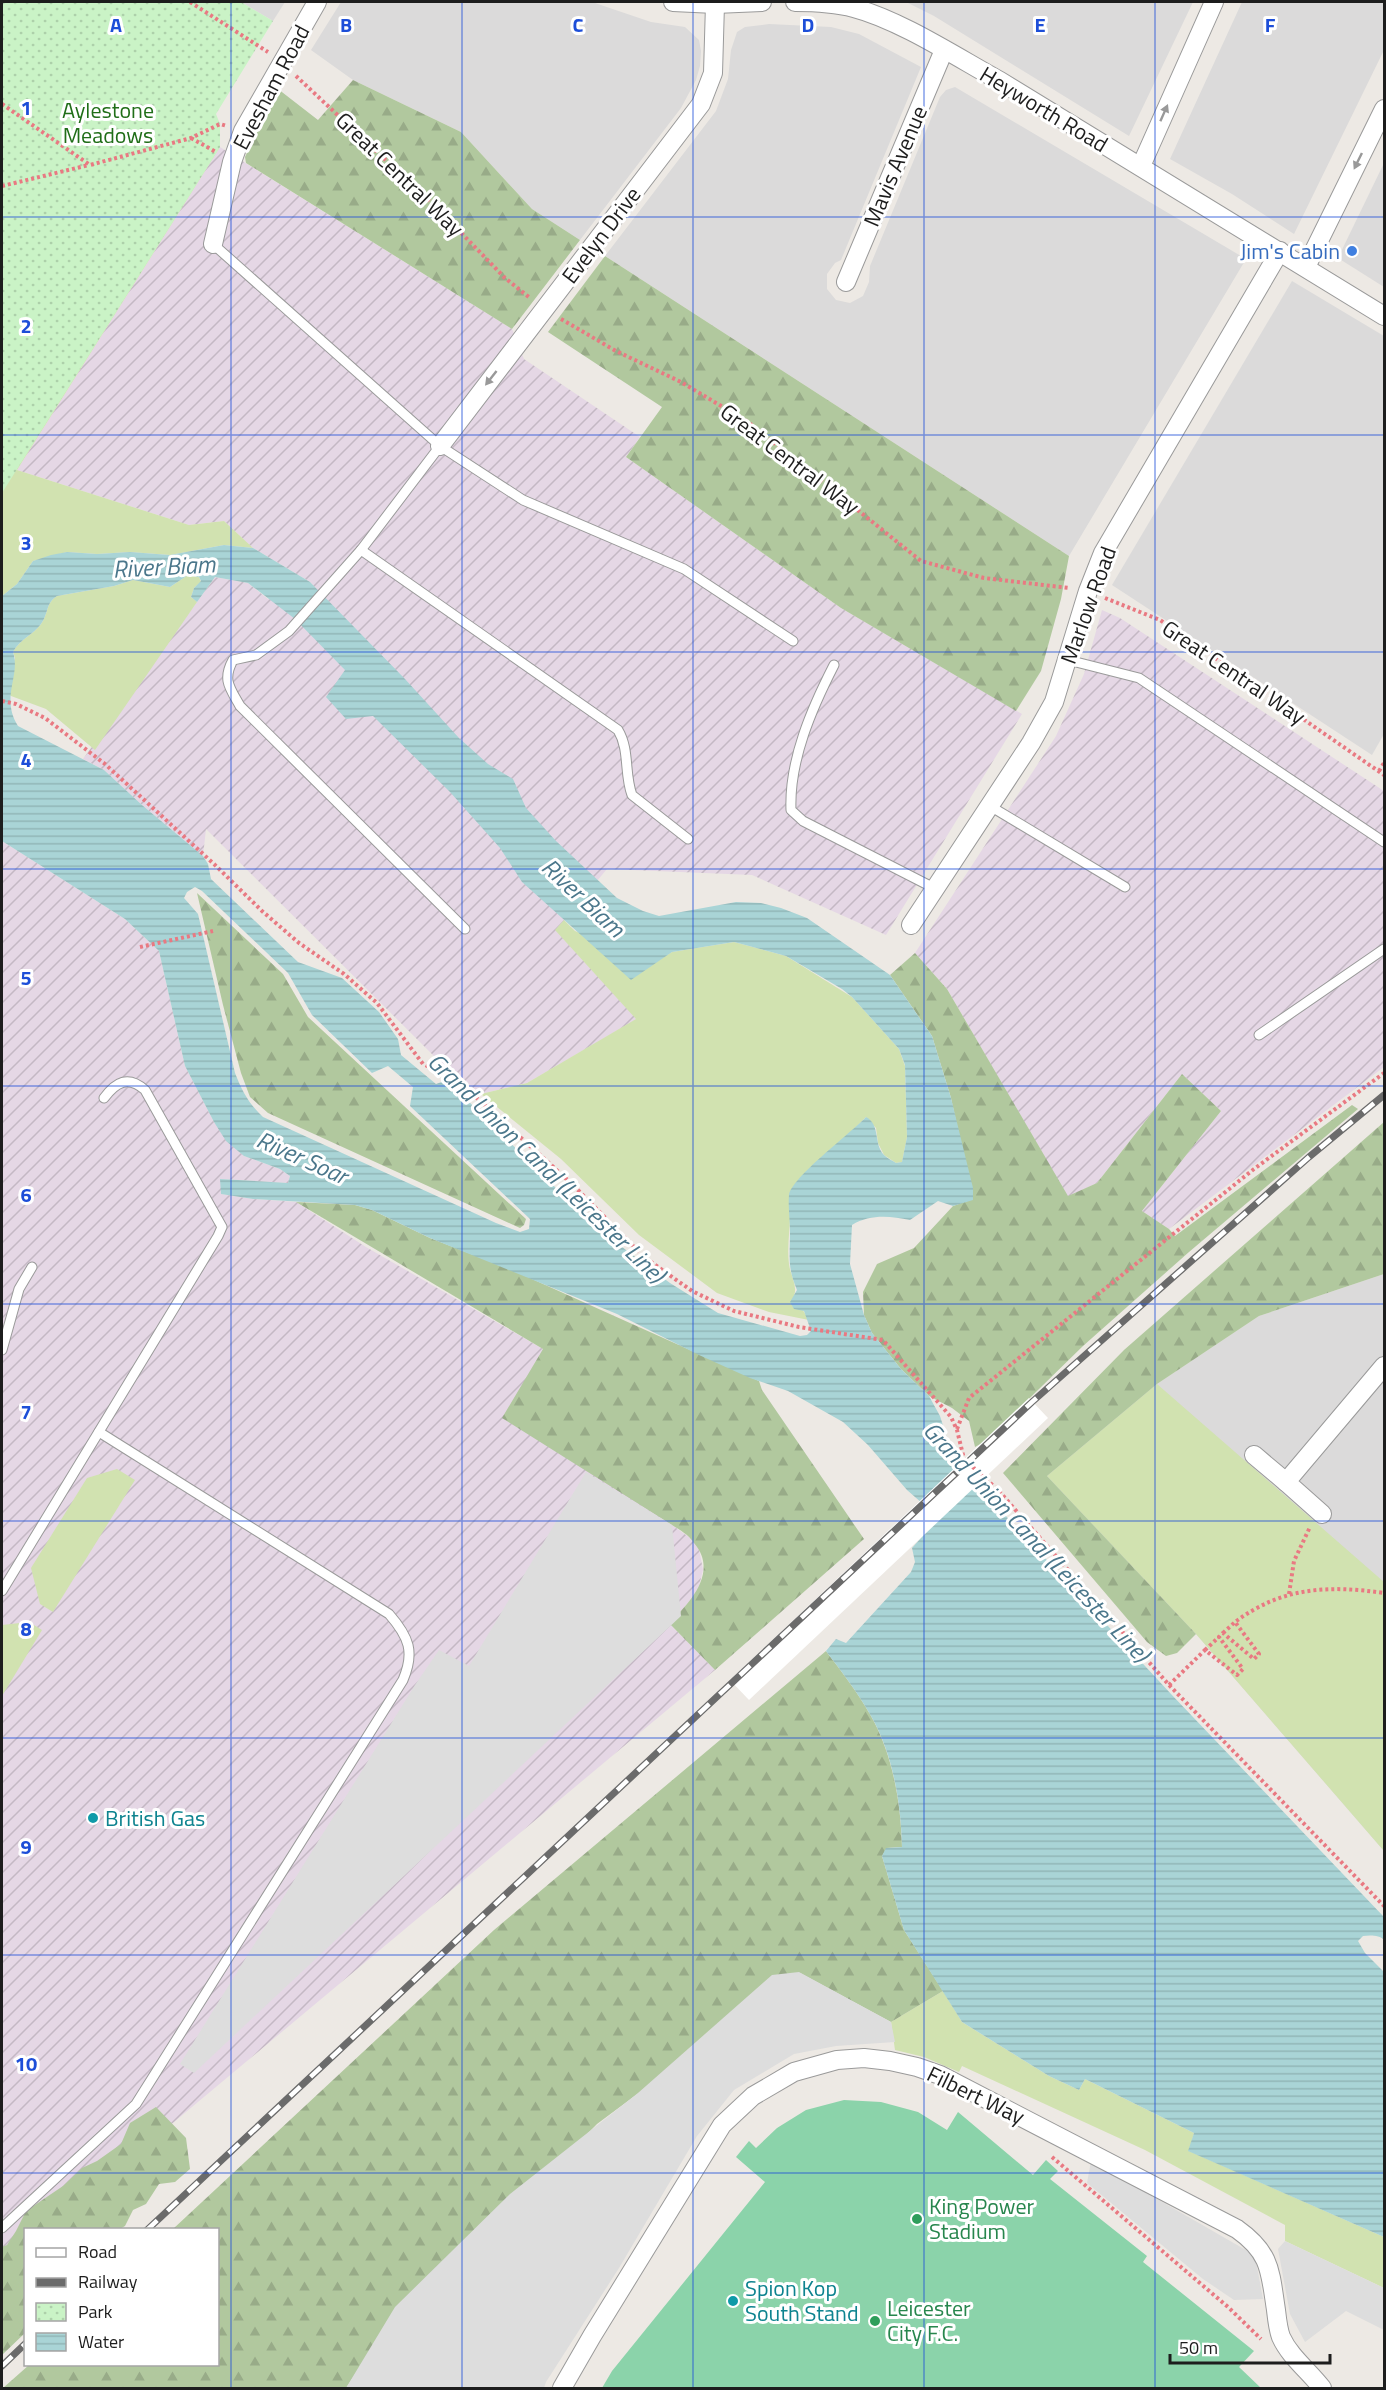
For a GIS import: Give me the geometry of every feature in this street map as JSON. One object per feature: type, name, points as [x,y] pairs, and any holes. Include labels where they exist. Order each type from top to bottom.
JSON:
[{"type":"street","name":"Evesham Road","points":[[213,244],[232,162],[243,131],[317,2]]},
{"type":"street","points":[[673,2],[716,4],[762,2]]},
{"type":"street","name":"Heyworth Road","points":[[795,2],[819,2],[856,9],[892,22],[944,50],[1140,166],[1384,316]]},
{"type":"street","points":[[1140,166],[1214,2]]},
{"type":"street","name":"Evelyn Drive","points":[[440,446],[701,104],[713,73],[716,52],[716,4]]},
{"type":"street","name":"Mavis Avenue","points":[[846,282],[944,50]]},
{"type":"street","points":[[1306,267],[1384,109]]},
{"type":"street","name":"Marlow Road","points":[[911,925],[1031,743],[1054,702],[1088,591],[1103,553],[1280,251]]},
{"type":"street","points":[[1286,1482],[1384,1366]]},
{"type":"street","points":[[1254,1455],[1322,1514]]},
{"type":"street","name":"Filbert Way","points":[[562,2388],[722,2125],[753,2096],[794,2072],[826,2062],[864,2058],[917,2067],[940,2075],[1237,2229],[1261,2249],[1270,2273],[1281,2336],[1289,2351],[1322,2388]]},
{"type":"lane","points":[[213,244],[440,446],[523,500],[684,569],[793,641]]},
{"type":"lane","points":[[440,446],[361,550],[289,631],[256,655],[233,660],[226,672],[234,696],[254,721],[337,800],[465,930]]},
{"type":"lane","points":[[361,550],[618,730],[625,741],[628,784],[632,795],[688,839]]},
{"type":"lane","points":[[1068,660],[1139,678],[1384,842]]},
{"type":"lane","points":[[834,665],[814,703],[801,745],[791,791],[791,810],[813,826],[936,889]]},
{"type":"lane","points":[[990,806],[1125,887]]},
{"type":"lane","points":[[1259,1035],[1384,949]]},
{"type":"lane","points":[[2,1591],[222,1227],[145,1090],[138,1083],[118,1083],[104,1098]]},
{"type":"lane","points":[[2,1350],[19,1289],[32,1267]]},
{"type":"lane","points":[[2,2228],[136,2104],[396,1690],[410,1663],[409,1644],[401,1628],[389,1614],[99,1432]]},
{"type":"path","name":"Great Central Way","points":[[190,2],[282,63],[388,161],[505,278],[544,310],[616,351],[681,382],[748,422],[921,561],[984,578],[1088,591],[1160,620],[1384,775]]},
{"type":"path","points":[[2,104],[90,165]]},
{"type":"path","points":[[2,186],[191,138],[220,124],[243,131]]},
{"type":"path","points":[[191,138],[232,162]]},
{"type":"path","points":[[2,700],[45,718],[105,764],[262,911],[299,943],[344,974],[377,1003],[423,1064],[457,1080],[571,1183],[644,1257],[692,1291],[734,1311],[799,1327],[883,1340],[951,1416],[964,1459],[998,1490],[1169,1685],[1384,1906]]},
{"type":"path","points":[[1379,771],[1384,763]]},
{"type":"path","points":[[140,948],[213,931]]},
{"type":"path","points":[[957,1430],[969,1398],[1254,1169],[1384,1073]]},
{"type":"path","points":[[1289,1594],[1294,1560],[1301,1543],[1310,1526],[1322,1514]]},
{"type":"path","points":[[1169,1685],[1235,1622],[1262,1604],[1289,1594],[1328,1589],[1384,1593]]},
{"type":"path","points":[[1221,1635],[1254,1659],[1259,1654],[1235,1622]]},
{"type":"path","points":[[1205,1650],[1237,1675],[1243,1669],[1221,1635]]},
{"type":"path","points":[[1047,2152],[1228,2307],[1266,2344]]},
{"type":"shaded area","points":[[241,2],[285,2],[273,21]]},
{"type":"shaded area","points":[[341,2],[592,2],[651,22],[685,27],[699,40],[700,66],[696,80],[681,108],[580,240],[532,209],[461,132],[353,80],[311,50]]},
{"type":"shaded area","points":[[906,2],[1193,2],[1129,136],[934,16]]},
{"type":"shaded area","points":[[1242,2],[1384,2],[1384,50],[1294,234],[1232,194],[1170,159]]},
{"type":"shaded area","points":[[769,24],[831,27],[859,34],[921,67],[841,260],[835,263],[827,274],[827,289],[836,300],[850,303],[863,296],[869,282],[870,266],[940,97],[946,90],[955,87],[1246,259],[1069,556],[605,256],[716,111],[728,79],[731,50],[737,32],[745,27]]},
{"type":"shaded area","points":[[220,147],[512,329],[524,359],[640,437],[626,457],[841,608],[1022,714],[886,935],[752,875],[607,869],[556,930],[637,1019],[527,1083],[481,1094],[444,1066],[206,829],[203,856],[104,770],[83,759],[215,577],[248,583],[268,599],[317,590],[310,582],[253,548],[224,521],[189,525],[17,470]]},
{"type":"shaded area","points":[[1384,163],[1384,287],[1338,258]]},
{"type":"shaded area","points":[[1292,281],[1384,336],[1384,734],[1372,755],[1112,585]]},
{"type":"shaded area","points":[[1102,610],[1120,618],[1384,791],[1384,1067],[1169,1229],[1142,1211],[1221,1111],[1182,1074],[1097,1183],[1068,1197],[947,989],[915,953],[1056,736],[1084,674]]},
{"type":"shaded area","points":[[2,841],[125,919],[159,951],[185,1066],[214,1122],[244,1156],[280,1169],[290,1176],[288,1183],[221,1179],[221,1194],[296,1202],[366,1247],[543,1349],[672,1525],[693,1540],[699,1549],[703,1570],[698,1590],[691,1602],[669,1623],[715,1670],[47,2228],[24,2228],[24,2233],[2,2267]]},
{"type":"shaded area","points":[[1384,1274],[1384,1851],[1196,1634],[1047,1476],[1157,1384],[1259,1316]]},
{"type":"shaded area","points":[[586,1472],[672,1525],[681,1616],[194,2073],[180,2064],[439,1650],[469,1666]]},
{"type":"shaded area","points":[[799,1972],[891,2022],[895,2042],[836,2046],[794,2054],[734,2090],[697,2136],[619,2268],[544,2388],[346,2388],[395,2307],[510,2194],[638,2093],[772,1975]]},
{"type":"shaded area","points":[[1091,2161],[1251,2253],[1256,2261],[1263,2299],[1234,2300],[1203,2279],[1087,2183]]},
{"type":"shaded area","points":[[1285,2241],[1384,2288],[1384,2330],[1346,2311],[1305,2342],[1290,2314],[1278,2249]]},
{"type":"green space","name":"Aylestone Meadows","points":[[2,2],[241,2],[273,21],[216,114],[220,124],[220,147],[2,493]]},
{"type":"green space","points":[[353,80],[461,132],[532,209],[580,240],[512,329],[246,163],[245,157],[278,89],[318,120]]},
{"type":"green space","points":[[220,147],[17,470],[189,525],[224,521],[253,548],[224,545],[170,555],[130,552],[97,554],[67,552],[33,561],[17,584],[2,596],[2,202]]},
{"type":"green space","points":[[605,256],[1069,556],[1061,599],[1041,671],[1016,711],[841,608],[626,457],[662,407],[548,332]]},
{"type":"green space","points":[[188,575],[199,577],[201,582],[194,588],[191,597],[197,602],[95,750],[46,709],[3,693],[15,658],[13,652],[41,624],[49,605],[57,596],[114,586],[133,580],[170,587]]},
{"type":"green space","points":[[197,893],[283,974],[308,1017],[526,1219],[524,1225],[520,1228],[268,1113],[250,1097],[241,1073],[223,1005]]},
{"type":"green space","points":[[564,920],[575,931],[654,963],[672,952],[734,942],[786,956],[852,997],[899,1049],[905,1066],[907,1137],[902,1162],[896,1163],[884,1155],[878,1143],[876,1128],[866,1117],[789,1196],[788,1255],[795,1288],[794,1296],[809,1320],[769,1312],[717,1293],[639,1235],[561,1159],[481,1094],[527,1083],[636,1019],[555,930]]},
{"type":"green space","points":[[915,953],[947,989],[1068,1196],[1097,1183],[1182,1074],[1221,1111],[1142,1211],[1169,1229],[1175,1236],[1352,1105],[1358,1109],[1189,1252],[1083,1346],[986,1441],[975,1447],[969,1421],[952,1408],[929,1396],[901,1369],[872,1333],[864,1315],[863,1292],[877,1264],[914,1248],[953,1206],[973,1199],[951,1098],[932,1036],[890,975]]},
{"type":"green space","points":[[1384,1122],[1384,1274],[1259,1316],[1157,1384],[1047,1476],[1196,1634],[1177,1653],[1166,1656],[1147,1642],[1003,1473],[1124,1350]]},
{"type":"green space","points":[[296,1202],[355,1205],[372,1210],[430,1238],[512,1270],[759,1381],[762,1390],[864,1539],[715,1670],[669,1623],[693,1597],[703,1576],[704,1565],[701,1554],[692,1540],[502,1418],[543,1349]]},
{"type":"green space","points":[[1157,1384],[1384,1582],[1384,1851],[1196,1634],[1047,1476]]},
{"type":"green space","points":[[117,1469],[135,1480],[53,1612],[40,1604],[31,1568],[87,1478]]},
{"type":"green space","points":[[29,1622],[42,1630],[2,1696],[2,1625]]},
{"type":"green space","points":[[826,1651],[866,1707],[885,1747],[898,1797],[902,1847],[887,1848],[882,1856],[904,1930],[943,1991],[891,2022],[800,1973],[597,2124],[366,2358],[346,2388],[3,2388],[28,2366],[219,2366],[219,2228],[174,2228],[494,1930]]},
{"type":"green space","points":[[943,1991],[962,2022],[1049,2076],[1079,2090],[1085,2079],[1194,2133],[1189,2151],[1384,2237],[1384,2288],[1285,2241],[1285,2225],[1145,2150],[962,2066],[959,2072],[924,2057],[895,2050],[891,2022]]},
{"type":"green space","name":"King Power Stadium","points":[[844,2100],[881,2102],[918,2112],[947,2130],[958,2112],[1033,2175],[1046,2160],[1058,2171],[1050,2179],[1147,2256],[1143,2262],[1254,2351],[1239,2367],[1261,2388],[602,2388],[612,2371],[765,2182],[736,2157],[749,2141],[756,2148],[777,2128],[806,2110]]},
{"type":"green space","points":[[156,2107],[186,2138],[190,2169],[175,2182],[159,2184],[146,2204],[133,2210],[122,2228],[24,2228],[24,2334],[2,2355],[2,2247],[7,2245],[26,2211],[63,2186],[82,2168],[97,2161],[121,2144],[130,2123]]},
{"type":"water","points":[[224,545],[253,548],[310,582],[459,738],[488,764],[513,779],[526,808],[556,841],[617,898],[659,916],[736,902],[761,903],[781,908],[807,918],[890,975],[932,1036],[951,1098],[973,1188],[973,1200],[953,1206],[938,1201],[910,1220],[880,1217],[859,1221],[852,1225],[850,1264],[864,1315],[872,1333],[901,1369],[929,1396],[940,1416],[954,1460],[1171,1694],[1384,1917],[1384,1940],[1377,1936],[1363,1936],[1358,1941],[1365,1953],[1384,1972],[1384,2237],[1188,2151],[1194,2133],[1085,2079],[1079,2090],[1049,2076],[962,2022],[904,1930],[882,1856],[886,1848],[902,1847],[898,1796],[890,1763],[871,1716],[826,1651],[836,1639],[846,1643],[911,1572],[915,1562],[912,1548],[939,1518],[907,1490],[868,1445],[843,1422],[788,1391],[750,1378],[617,1314],[430,1238],[372,1210],[355,1205],[253,1199],[221,1194],[220,1179],[288,1183],[290,1176],[280,1169],[244,1156],[226,1141],[214,1122],[185,1066],[159,951],[125,919],[2,841],[2,596],[17,584],[33,561],[51,555],[67,552],[97,554],[130,552],[170,555]],"holes":[[[188,575],[199,577],[201,581],[194,588],[191,597],[197,602],[215,577],[248,583],[295,619],[345,670],[326,697],[346,719],[373,716],[450,792],[500,848],[522,882],[631,980],[672,952],[734,942],[786,956],[842,989],[899,1049],[905,1065],[907,1137],[902,1162],[896,1163],[884,1155],[874,1125],[866,1117],[810,1167],[789,1195],[790,1261],[797,1290],[790,1302],[794,1309],[804,1311],[811,1331],[807,1335],[800,1336],[718,1313],[670,1283],[618,1244],[592,1217],[558,1190],[447,1080],[436,1084],[401,1055],[398,1039],[379,1012],[342,978],[298,962],[211,879],[208,864],[203,856],[104,770],[18,726],[11,706],[15,670],[13,652],[41,624],[53,599],[57,596],[114,586],[133,580],[170,587]],[[195,887],[202,891],[288,973],[312,1015],[372,1073],[388,1066],[413,1087],[410,1106],[530,1219],[529,1229],[520,1232],[496,1223],[263,1117],[258,1112],[246,1097],[235,1073],[198,914],[184,898],[187,892]]]},
{"type":"pier","points":[[1029,1398],[1048,1418],[749,1700],[730,1680]]},
{"type":"railway","points":[[149,2228],[1032,1402],[1309,1157],[1384,1095]]},
{"type":"railway","points":[[2,2366],[24,2345]]},
{"type":"place","name":"Jim's Cabin","points":[[1352,251]]},
{"type":"place","name":"British Gas","points":[[93,1818]]},
{"type":"place","name":"King Power Stadium","points":[[917,2219]]},
{"type":"place","name":"Spion Kop South Stand","points":[[733,2301]]},
{"type":"place","name":"Leicester City F.C.","points":[[875,2321]]},
{"type":"water label","name":"River Biam","points":[[164,567]]},
{"type":"water label","name":"River Biam","points":[[583,898]]},
{"type":"water label","name":"River Soar","points":[[302,1158]]},
{"type":"water label","name":"Grand Union Canal (Leicester Line)","points":[[546,1168]]},
{"type":"water label","name":"Grand Union Canal (Leicester Line)","points":[[1036,1542]]}]
